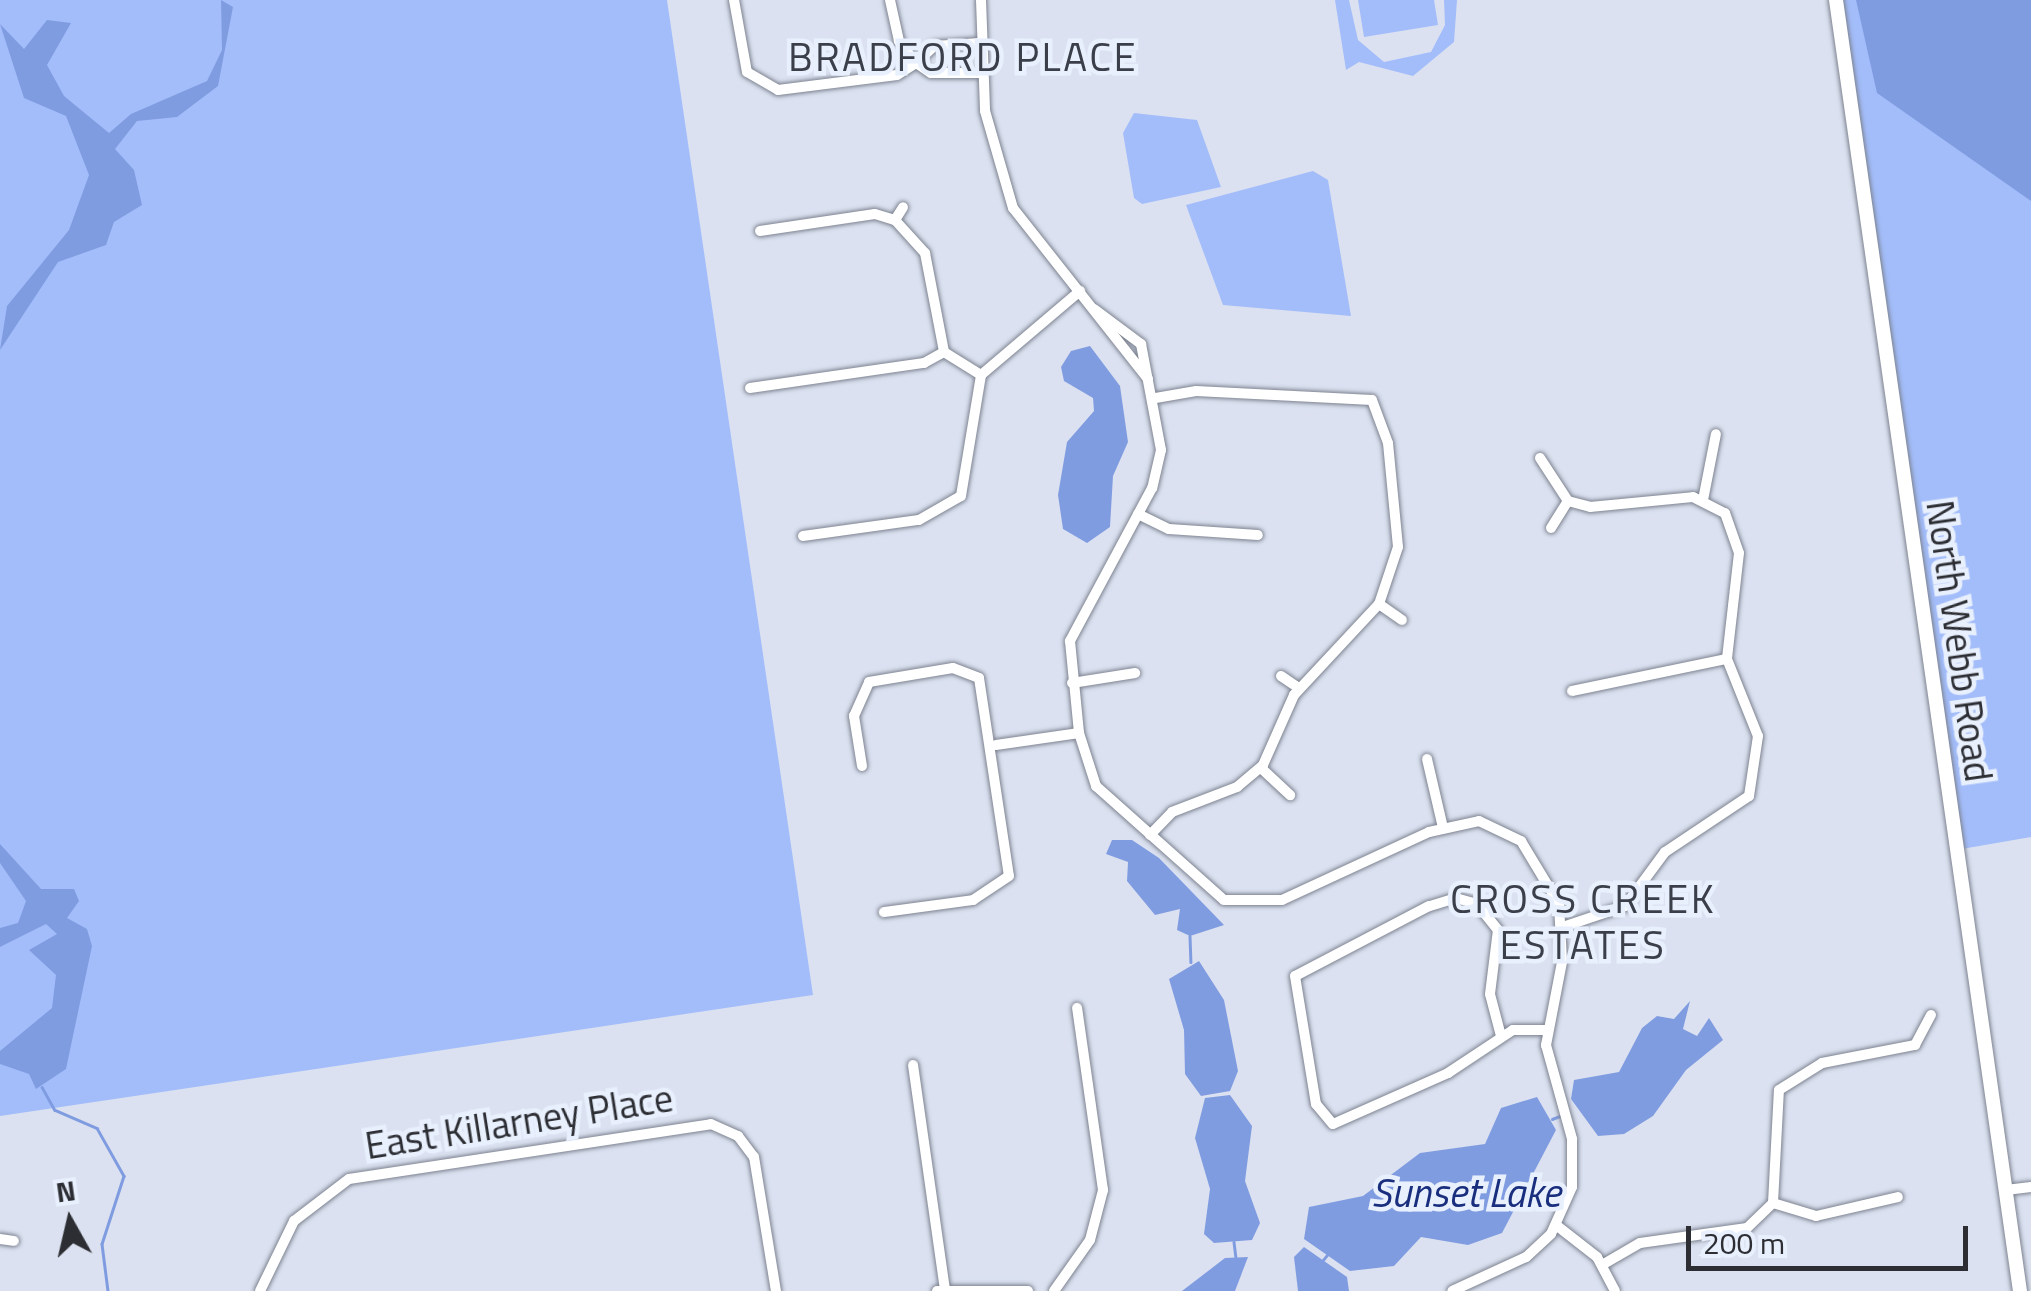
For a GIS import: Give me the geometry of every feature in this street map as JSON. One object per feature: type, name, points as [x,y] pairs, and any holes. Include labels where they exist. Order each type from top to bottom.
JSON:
[{"type":"main road","name":"North Webb Road","points":[[1836,0],[2020,1291]]},
{"type":"street","points":[[734,0],[747,72],[765,86],[897,75],[934,46],[981,44]]},
{"type":"street","points":[[890,0],[899,40],[916,62],[930,73],[980,73]]},
{"type":"street","points":[[980,0],[980,73],[994,160],[1013,208],[1148,380]]},
{"type":"street","points":[[895,220],[903,206]]},
{"type":"street","points":[[760,231],[875,214],[895,220],[925,253],[944,352],[981,376]]},
{"type":"street","points":[[961,496],[981,376],[1080,292]]},
{"type":"street","points":[[1094,309],[1141,344],[1156,398],[1161,450],[1138,514],[1082,608],[1070,641],[1079,734],[1096,786],[1208,892],[1251,904],[1317,888],[1443,828],[1479,821],[1521,842],[1549,882],[1563,927],[1546,1030],[1553,1090],[1572,1139],[1572,1187],[1556,1225],[1526,1257],[1452,1291]]},
{"type":"street","points":[[750,388],[924,363],[944,352]]},
{"type":"street","points":[[1150,835],[1172,812],[1261,768],[1299,688],[1379,604],[1398,547],[1397,507],[1382,414],[1372,400],[1196,390],[1156,398]]},
{"type":"street","points":[[1703,500],[1716,434]]},
{"type":"street","points":[[1540,458],[1568,500]]},
{"type":"street","points":[[961,496],[973,503]]},
{"type":"street","points":[[803,536],[920,520],[961,496]]},
{"type":"street","points":[[1563,927],[1626,906],[1666,852],[1750,796],[1758,736],[1727,659],[1738,553],[1725,514],[1703,500],[1568,500]]},
{"type":"street","points":[[1551,528],[1568,500]]},
{"type":"street","points":[[1138,514],[1169,528],[1258,535]]},
{"type":"street","points":[[1379,604],[1402,620]]},
{"type":"street","points":[[1572,690],[1727,659]]},
{"type":"street","points":[[862,766],[857,695],[895,675],[971,672],[986,693],[996,745],[1009,876],[973,900],[884,912]]},
{"type":"street","points":[[1072,683],[1136,673]]},
{"type":"street","points":[[1281,676],[1299,688]]},
{"type":"street","points":[[996,745],[1079,734]]},
{"type":"street","points":[[1427,759],[1443,828]]},
{"type":"street","points":[[1261,768],[1290,795]]},
{"type":"street","points":[[1501,1036],[1491,1016],[1498,930],[1477,904],[1428,906],[1295,976],[1316,1104],[1334,1124],[1448,1073],[1501,1036],[1546,1030]]},
{"type":"street","points":[[1054,1291],[1090,1240],[1103,1190],[1078,1008]]},
{"type":"street","points":[[1602,1264],[1640,1243],[1747,1228],[1773,1204],[1779,1090],[1822,1063],[1916,1045],[1930,1015]]},
{"type":"street","points":[[913,1065],[945,1290]]},
{"type":"street","name":"East Killarney Place","points":[[260,1291],[294,1221],[316,1198],[380,1168],[677,1126],[734,1134],[754,1157],[776,1291]]},
{"type":"street","points":[[2006,1190],[2031,1188]]},
{"type":"street","points":[[1773,1204],[1816,1216],[1864,1212],[1898,1197]]},
{"type":"street","points":[[1556,1225],[1602,1264],[1615,1291]]},
{"type":"street","points":[[0,1238],[14,1241]]},
{"type":"street","points":[[936,1291],[1028,1291]]},
{"type":"shaded area","points":[[0,0],[667,0],[813,995],[0,1116]]},
{"type":"shaded area","points":[[1335,0],[1349,0],[1358,40],[1384,62],[1431,52],[1445,25],[1444,0],[1457,0],[1454,42],[1413,76],[1359,62],[1346,70]]},
{"type":"shaded area","points":[[1358,0],[1434,0],[1438,25],[1364,37]]},
{"type":"shaded area","points":[[1837,0],[2031,0],[2031,837],[1956,850]]},
{"type":"shaded area","points":[[1134,113],[1197,120],[1221,187],[1142,204],[1134,198],[1123,133]]},
{"type":"shaded area","points":[[1313,171],[1328,180],[1351,316],[1223,305],[1186,205]]},
{"type":"water","points":[[221,0],[233,7],[218,86],[177,117],[137,121],[115,149],[134,170],[142,205],[114,222],[106,245],[58,262],[0,350],[7,306],[69,230],[89,175],[66,116],[24,98],[0,24],[24,49],[47,20],[71,23],[47,65],[64,96],[109,133],[131,114],[207,81],[222,50]]},
{"type":"water","points":[[1856,0],[2031,0],[2031,201],[1877,93]]},
{"type":"water","points":[[1090,346],[1120,386],[1128,442],[1113,476],[1110,527],[1087,543],[1063,529],[1058,495],[1067,442],[1094,411],[1093,398],[1064,381],[1061,367],[1071,351]]},
{"type":"water","points":[[1112,840],[1132,840],[1159,858],[1224,925],[1190,936],[1177,930],[1180,909],[1155,915],[1127,881],[1128,862],[1106,854]]},
{"type":"water","points":[[0,844],[41,889],[74,889],[79,901],[67,918],[87,929],[92,946],[66,1069],[36,1089],[29,1074],[0,1064],[0,1051],[52,1008],[56,975],[29,950],[57,934],[46,924],[0,947],[0,928],[18,923],[26,901],[0,863]]},
{"type":"water","points":[[1199,961],[1224,1000],[1238,1071],[1230,1091],[1201,1096],[1185,1074],[1184,1030],[1169,979]]},
{"type":"water","points":[[1690,1001],[1683,1029],[1697,1036],[1709,1018],[1723,1040],[1686,1070],[1653,1116],[1624,1134],[1598,1136],[1571,1099],[1574,1080],[1619,1072],[1642,1028],[1657,1016],[1674,1019]]},
{"type":"water","points":[[1230,1095],[1252,1126],[1245,1181],[1260,1223],[1252,1240],[1214,1243],[1204,1234],[1210,1189],[1195,1138],[1205,1098]]},
{"type":"water","name":"Sunset Lake","points":[[1537,1097],[1556,1130],[1502,1233],[1468,1245],[1421,1237],[1394,1266],[1350,1271],[1304,1239],[1309,1207],[1363,1196],[1420,1153],[1485,1144],[1501,1108]]},
{"type":"water","points":[[1304,1247],[1347,1277],[1349,1291],[1298,1291],[1294,1257]]},
{"type":"water","points":[[1248,1257],[1235,1291],[1182,1291],[1225,1258]]},
{"type":"waterway","points":[[1190,936],[1191,962]]},
{"type":"waterway","points":[[42,1087],[55,1110],[97,1128],[124,1176],[102,1244],[108,1291]]},
{"type":"waterway","points":[[1552,1119],[1560,1116]]},
{"type":"waterway","points":[[1234,1242],[1236,1258]]},
{"type":"waterway","points":[[1323,1260],[1327,1255]]},
{"type":"district","name":"BRADFORD PLACE","points":[[963,57]]},
{"type":"district","name":"CROSS CREEK ESTATES","points":[[1583,922]]}]
